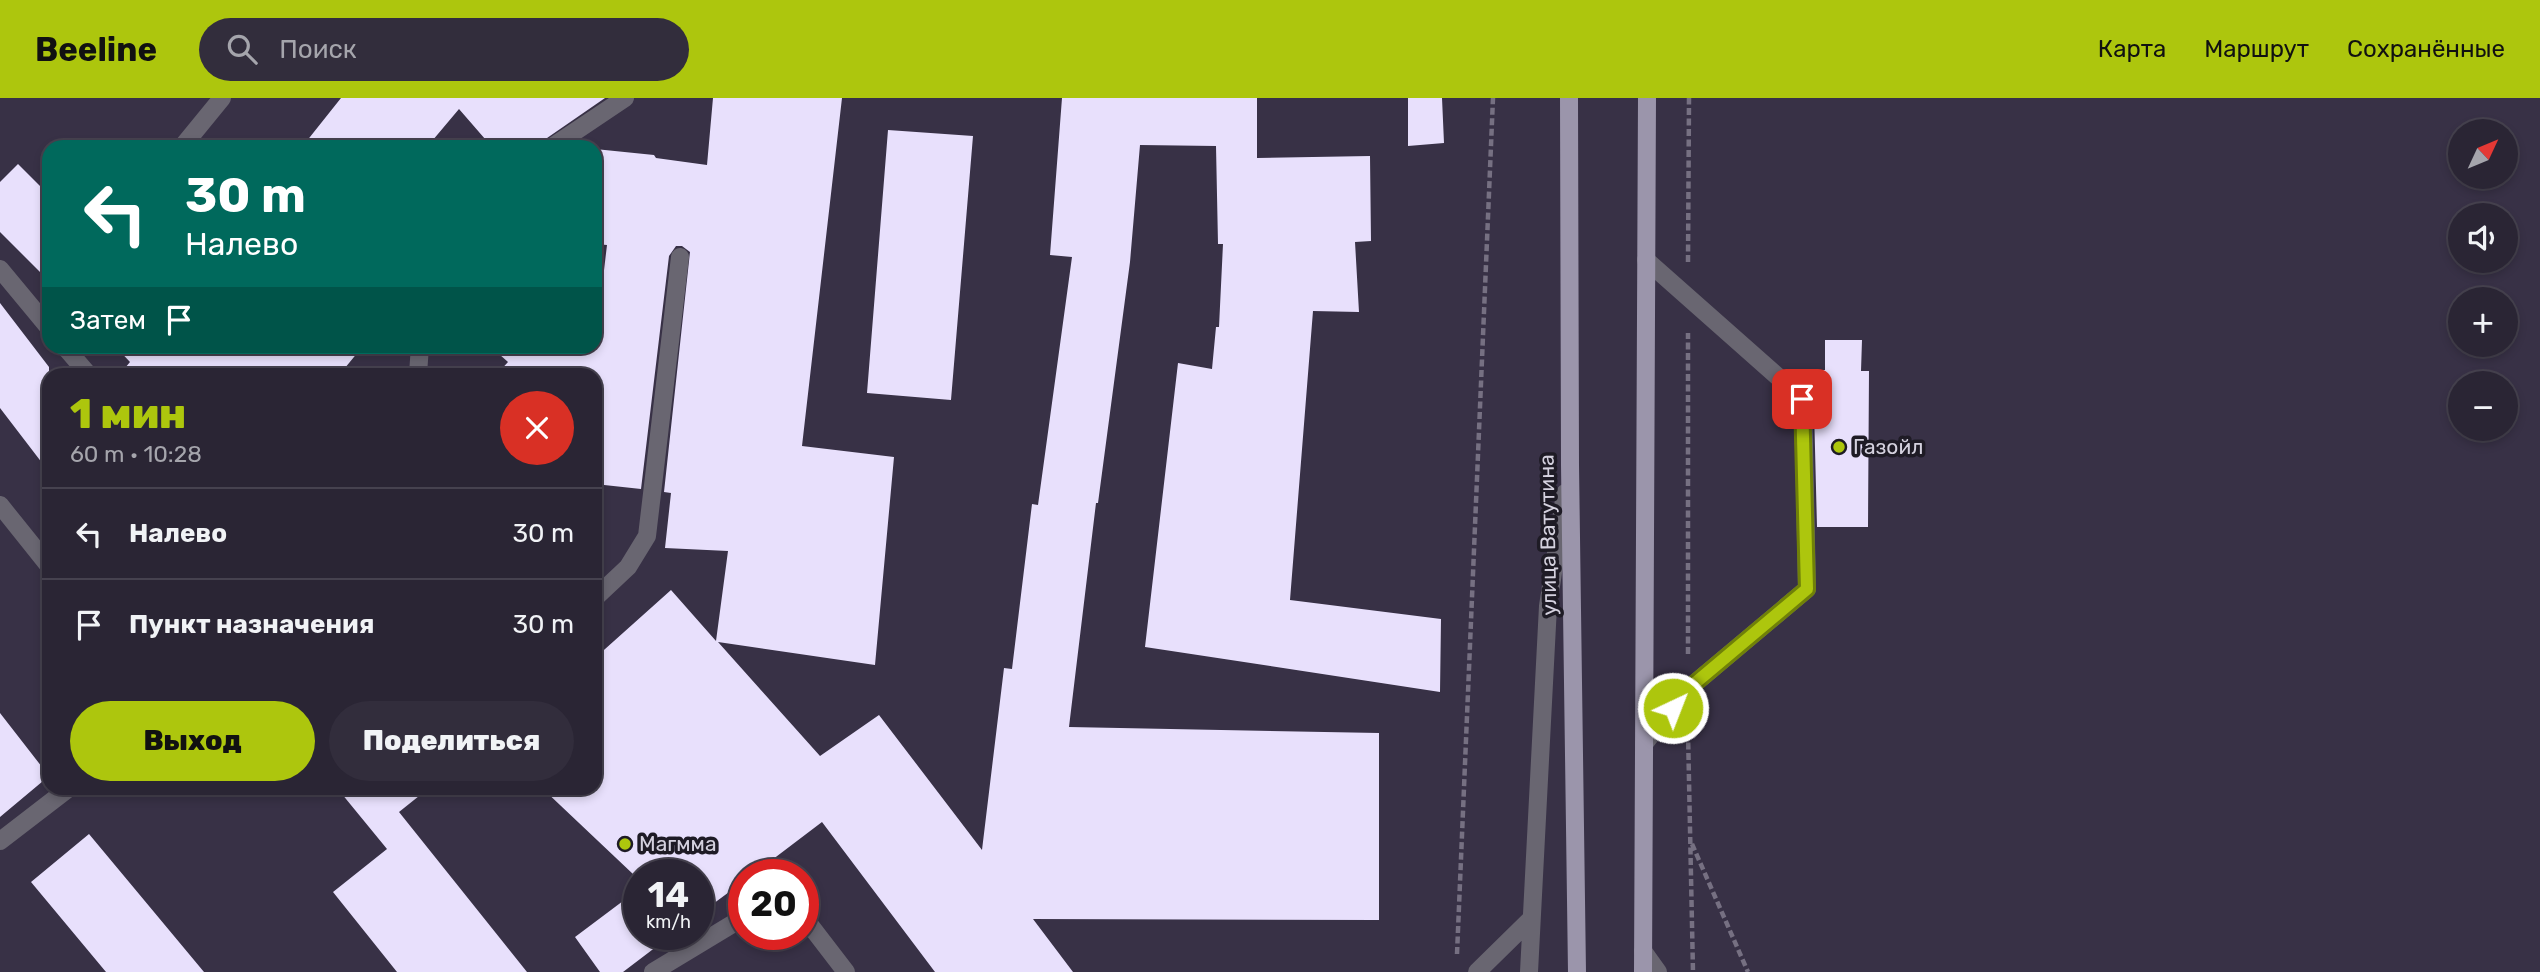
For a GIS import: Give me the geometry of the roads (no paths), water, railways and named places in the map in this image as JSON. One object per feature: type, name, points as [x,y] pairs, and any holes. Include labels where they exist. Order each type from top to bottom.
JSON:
[{"type":"main road","name":"улица Ватутина","points":[[1569,98],[1570,465],[1577,972]]},
{"type":"main road","points":[[1643,972],[1647,98]]},
{"type":"street","points":[[187,140],[222,98]]},
{"type":"street","points":[[562,140],[625,98]]},
{"type":"street","points":[[602,591],[628,567],[647,536],[680,257]]},
{"type":"street","points":[[1644,744],[1688,689],[1807,589],[1802,399],[1646,260]]},
{"type":"street","points":[[0,269],[42,320]]},
{"type":"street","points":[[71,354],[83,368]]},
{"type":"street","points":[[1529,972],[1548,606],[1570,465]]},
{"type":"street","points":[[0,505],[42,557]]},
{"type":"street","points":[[0,841],[60,795]]},
{"type":"street","points":[[1477,972],[1531,919]]},
{"type":"street","points":[[653,972],[728,927]]},
{"type":"street","points":[[819,937],[846,972]]},
{"type":"street","points":[[1643,951],[1658,972]]},
{"type":"place","name":"Газойл","points":[[1839,447]]},
{"type":"place","name":"Магмма","points":[[625,844]]}]
